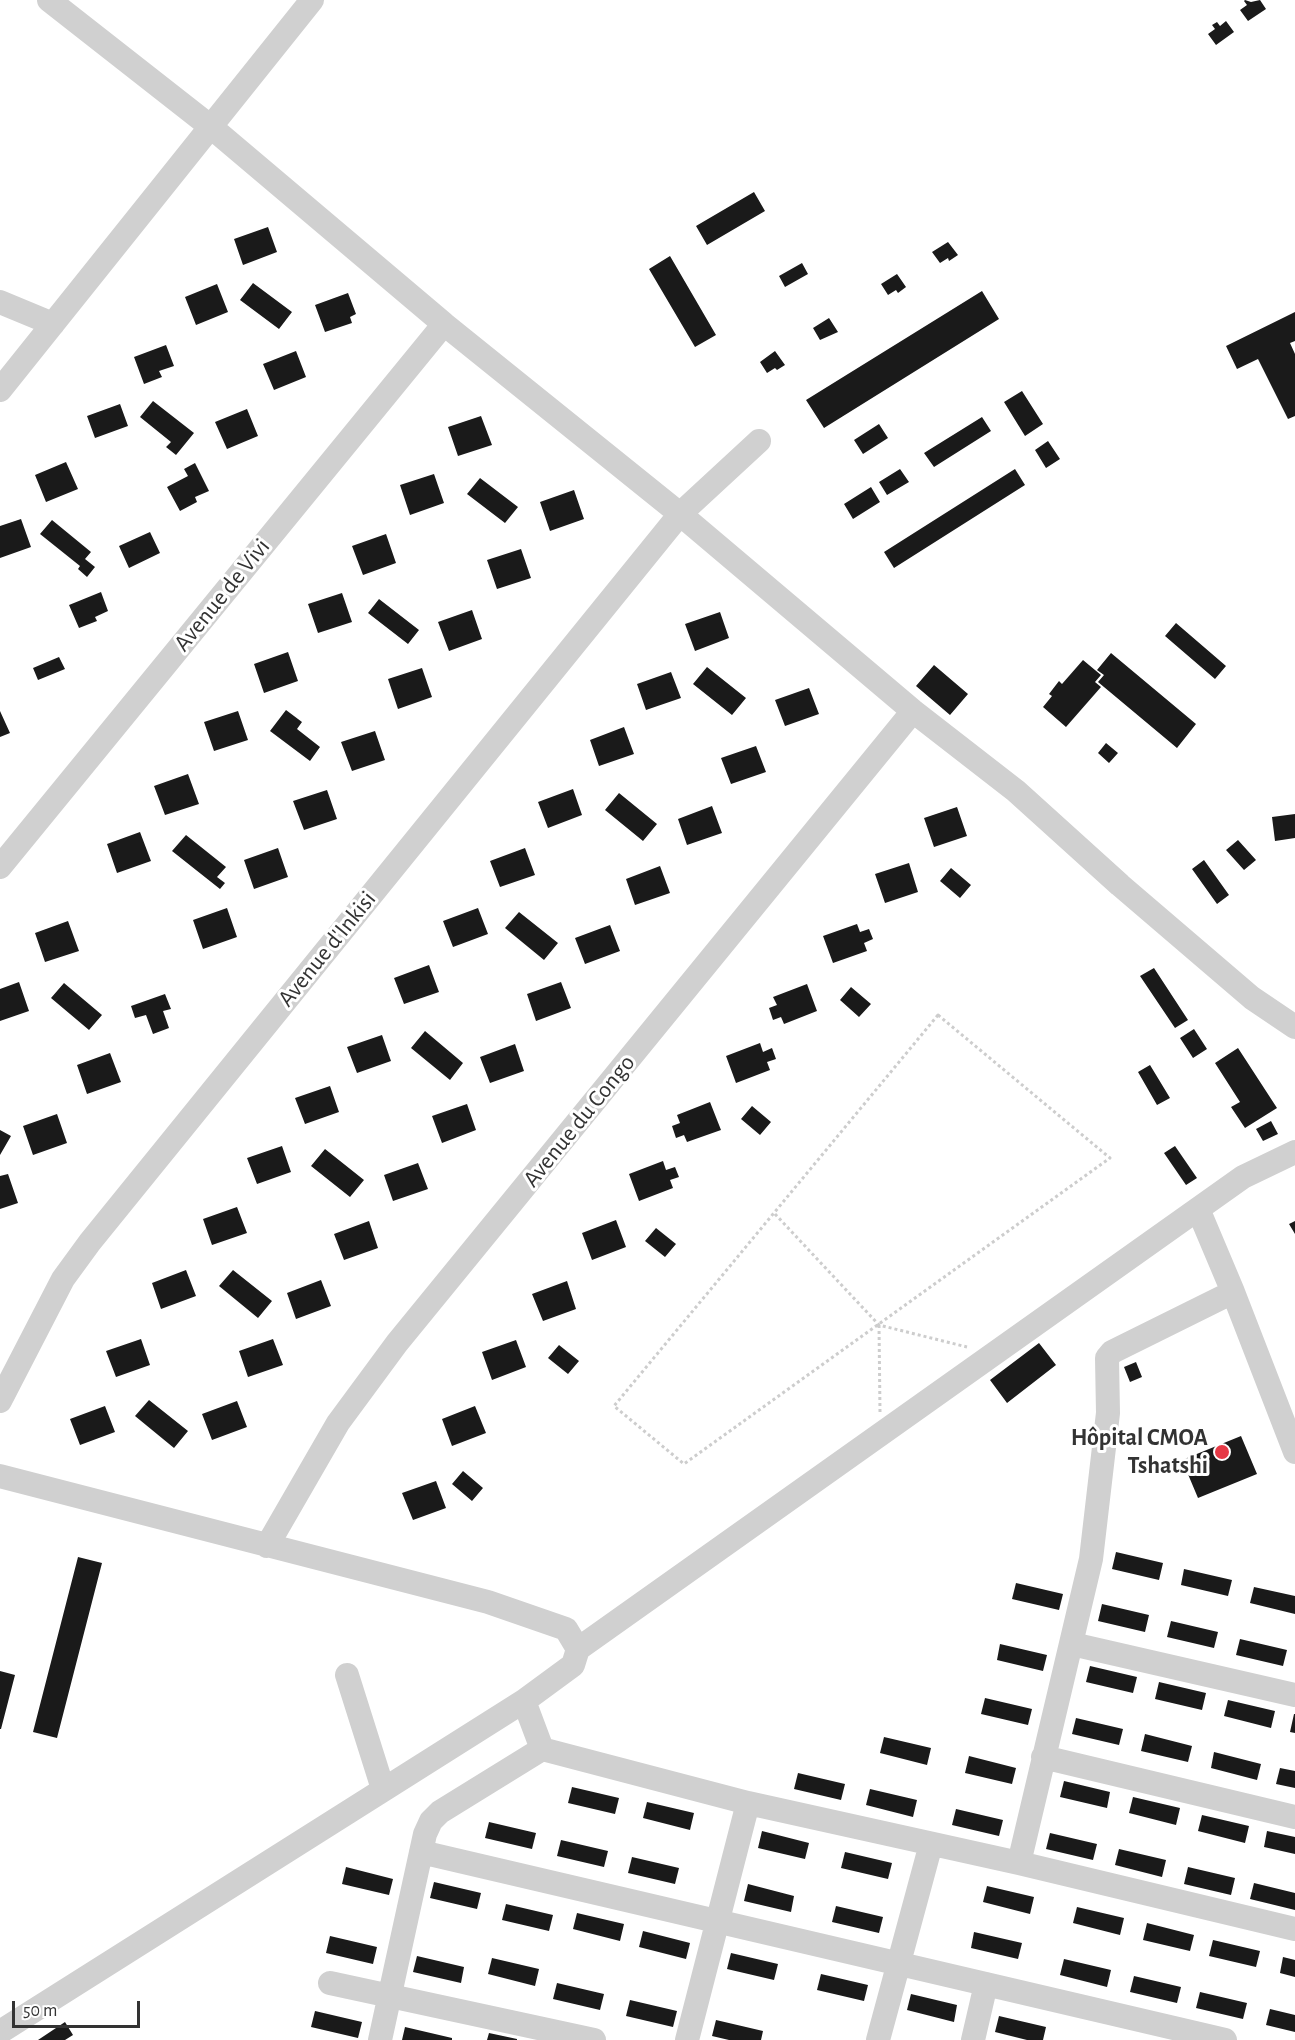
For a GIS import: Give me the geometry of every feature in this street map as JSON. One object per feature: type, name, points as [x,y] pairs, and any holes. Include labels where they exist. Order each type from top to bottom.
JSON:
[{"type":"street","points":[[48,0],[211,127],[444,324],[680,514],[913,711],[1016,791],[1120,885],[1252,998],[1295,1027]]},
{"type":"street","points":[[0,390],[312,0]]},
{"type":"street","points":[[0,303],[53,324]]},
{"type":"street","name":"Avenue de Vivi","points":[[0,867],[444,324]]},
{"type":"street","name":"Avenue d'Inkisi","points":[[0,1401],[63,1279],[90,1242],[680,514],[759,441]]},
{"type":"street","name":"Avenue du Congo","points":[[267,1546],[338,1424],[397,1343],[913,711]]},
{"type":"street","points":[[0,2032],[524,1701],[573,1665],[578,1648],[1243,1177],[1295,1152]]},
{"type":"street","points":[[1198,1209],[1295,1452]]},
{"type":"street","points":[[1019,1863],[1072,1644],[1090,1559],[1108,1413],[1107,1358],[1112,1352],[1233,1292]]},
{"type":"street","points":[[0,1476],[488,1602],[566,1629],[578,1648]]},
{"type":"street","points":[[1072,1644],[1295,1695]]},
{"type":"street","points":[[347,1675],[383,1788]]},
{"type":"street","points":[[524,1701],[542,1749]]},
{"type":"street","points":[[380,2040],[425,1834],[430,1821],[440,1812],[542,1749],[748,1803],[1019,1863],[1295,1929]]},
{"type":"street","points":[[1043,1757],[1295,1817]]},
{"type":"street","points":[[687,2040],[748,1803]]},
{"type":"street","points":[[878,2040],[931,1844]]},
{"type":"street","points":[[422,1852],[1225,2040]]},
{"type":"street","points":[[330,1983],[390,1995],[529,2033],[594,2040]]},
{"type":"street","points":[[973,2040],[986,1984]]},
{"type":"path","points":[[938,1015],[1110,1158],[684,1464],[615,1406],[775,1214],[938,1015]]},
{"type":"path","points":[[775,1214],[879,1325],[995,1354]]},
{"type":"path","points":[[879,1325],[880,1434]]},
{"type":"building","points":[[1245,0],[1251,2],[1260,0],[1266,9],[1248,21],[1240,10],[1247,5]]},
{"type":"building","points":[[1226,21],[1234,32],[1216,45],[1208,34],[1215,29],[1212,25],[1217,22],[1220,26]]},
{"type":"building","points":[[754,192],[765,211],[707,245],[696,226]]},
{"type":"building","points":[[268,227],[277,252],[243,265],[234,239]]},
{"type":"building","points":[[948,242],[958,255],[949,261],[948,258],[940,263],[932,252]]},
{"type":"building","points":[[670,256],[716,335],[695,347],[649,269]]},
{"type":"building","points":[[802,263],[808,274],[785,287],[779,276]]},
{"type":"building","points":[[897,274],[906,287],[898,293],[896,290],[888,295],[881,284]]},
{"type":"building","points":[[253,283],[292,312],[279,329],[240,300]]},
{"type":"building","points":[[217,284],[228,312],[196,325],[185,297]]},
{"type":"building","points":[[982,291],[999,319],[824,428],[806,400]]},
{"type":"building","points":[[348,293],[356,314],[350,317],[352,323],[325,332],[315,305]]},
{"type":"building","points":[[1295,312],[1295,341],[1290,343],[1295,354],[1295,416],[1288,419],[1258,359],[1237,369],[1226,346]]},
{"type":"building","points":[[829,318],[838,332],[820,340],[813,328]]},
{"type":"building","points":[[166,345],[174,366],[159,371],[162,377],[144,384],[134,357]]},
{"type":"building","points":[[296,351],[306,377],[274,390],[263,364]]},
{"type":"building","points":[[775,351],[785,365],[767,373],[760,362]]},
{"type":"building","points":[[1022,391],[1043,424],[1025,436],[1004,402]]},
{"type":"building","points":[[153,401],[194,433],[176,455],[166,447],[171,442],[140,417]]},
{"type":"building","points":[[120,404],[128,426],[95,438],[87,416]]},
{"type":"building","points":[[247,409],[258,436],[227,449],[215,422]]},
{"type":"building","points":[[481,416],[492,445],[458,456],[448,427]]},
{"type":"building","points":[[982,417],[991,431],[934,467],[924,453]]},
{"type":"building","points":[[879,424],[888,438],[863,454],[854,440]]},
{"type":"building","points":[[1048,441],[1060,459],[1046,468],[1035,450]]},
{"type":"building","points":[[66,462],[78,489],[46,502],[35,475]]},
{"type":"building","points":[[195,463],[209,491],[195,497],[197,502],[180,511],[167,487],[188,476],[184,469]]},
{"type":"building","points":[[900,469],[909,482],[887,495],[879,482]]},
{"type":"building","points":[[1015,469],[1025,485],[894,568],[884,552]]},
{"type":"building","points":[[434,474],[444,503],[410,515],[400,485]]},
{"type":"building","points":[[480,478],[518,507],[505,523],[467,494]]},
{"type":"building","points":[[871,487],[880,502],[853,519],[844,504]]},
{"type":"building","points":[[574,490],[584,519],[550,531],[540,502]]},
{"type":"building","points":[[21,519],[31,547],[0,558],[0,526]]},
{"type":"building","points":[[52,520],[91,552],[85,559],[95,567],[87,577],[78,569],[80,566],[40,534]]},
{"type":"building","points":[[150,532],[160,553],[129,568],[119,546]]},
{"type":"building","points":[[386,534],[396,563],[363,575],[352,546]]},
{"type":"building","points":[[521,549],[531,578],[497,589],[487,560]]},
{"type":"building","points":[[101,592],[108,611],[95,617],[97,621],[79,628],[69,605]]},
{"type":"building","points":[[342,593],[352,622],[318,633],[308,604]]},
{"type":"building","points":[[379,599],[419,630],[408,644],[368,613]]},
{"type":"building","points":[[472,610],[482,639],[449,651],[438,622]]},
{"type":"building","points":[[720,612],[729,638],[695,651],[685,624]]},
{"type":"building","points":[[1176,623],[1226,666],[1215,679],[1165,636]]},
{"type":"building","points":[[288,652],[298,681],[264,693],[254,664]]},
{"type":"building","points":[[1111,653],[1196,724],[1177,748],[1098,682],[1104,675],[1097,670]]},
{"type":"building","points":[[59,657],[65,669],[38,680],[33,668]]},
{"type":"building","points":[[1083,660],[1101,675],[1095,682],[1101,687],[1066,727],[1043,707],[1052,696],[1049,694],[1059,681],[1062,684]]},
{"type":"building","points":[[934,665],[968,694],[950,715],[916,686]]},
{"type":"building","points":[[707,667],[746,698],[732,715],[693,684]]},
{"type":"building","points":[[422,668],[432,697],[398,709],[388,679]]},
{"type":"building","points":[[671,672],[681,698],[646,710],[637,684]]},
{"type":"building","points":[[809,688],[819,714],[785,726],[775,700]]},
{"type":"building","points":[[286,710],[302,722],[297,729],[320,747],[310,761],[270,731]]},
{"type":"building","points":[[0,711],[10,733],[0,737]]},
{"type":"building","points":[[238,711],[248,740],[214,751],[204,722]]},
{"type":"building","points":[[624,727],[634,754],[599,766],[590,740]]},
{"type":"building","points":[[375,731],[385,760],[352,771],[341,742]]},
{"type":"building","points":[[1106,743],[1118,753],[1109,763],[1098,753]]},
{"type":"building","points":[[756,746],[766,772],[731,784],[721,758]]},
{"type":"building","points":[[188,774],[199,804],[165,815],[154,786]]},
{"type":"building","points":[[573,789],[582,815],[548,828],[538,802]]},
{"type":"building","points":[[327,790],[337,819],[304,830],[293,801]]},
{"type":"building","points":[[619,793],[657,824],[643,841],[605,810]]},
{"type":"building","points":[[712,806],[722,833],[687,845],[678,819]]},
{"type":"building","points":[[957,807],[967,836],[934,847],[924,818]]},
{"type":"building","points":[[1295,814],[1295,838],[1275,841],[1272,817]]},
{"type":"building","points":[[140,832],[151,861],[117,873],[107,844]]},
{"type":"building","points":[[186,835],[226,867],[217,877],[225,883],[220,889],[172,851]]},
{"type":"building","points":[[1238,840],[1256,860],[1244,870],[1226,850]]},
{"type":"building","points":[[278,848],[288,877],[254,889],[244,860]]},
{"type":"building","points":[[525,848],[535,875],[500,887],[490,861]]},
{"type":"building","points":[[1204,860],[1229,895],[1217,904],[1192,869]]},
{"type":"building","points":[[909,863],[918,892],[885,903],[875,874]]},
{"type":"building","points":[[660,866],[670,893],[635,905],[626,879]]},
{"type":"building","points":[[951,868],[971,885],[960,898],[940,881]]},
{"type":"building","points":[[227,908],[237,937],[203,949],[193,920]]},
{"type":"building","points":[[478,908],[488,934],[453,947],[443,921]]},
{"type":"building","points":[[519,912],[558,943],[544,960],[505,928]]},
{"type":"building","points":[[68,921],[79,951],[45,962],[35,933]]},
{"type":"building","points":[[857,924],[860,932],[869,929],[873,939],[864,943],[867,951],[833,963],[823,936]]},
{"type":"building","points":[[610,925],[620,951],[585,964],[575,938]]},
{"type":"building","points":[[429,965],[439,992],[404,1004],[394,978]]},
{"type":"building","points":[[1154,968],[1188,1020],[1175,1028],[1140,976]]},
{"type":"building","points":[[19,982],[29,1011],[0,1021],[0,989]]},
{"type":"building","points":[[561,982],[571,1008],[536,1021],[527,994]]},
{"type":"building","points":[[64,983],[102,1015],[89,1030],[51,998]]},
{"type":"building","points":[[807,984],[817,1011],[784,1024],[781,1017],[773,1020],[769,1008],[777,1005],[773,997]]},
{"type":"building","points":[[851,987],[871,1004],[859,1017],[840,1000]]},
{"type":"building","points":[[165,994],[171,1009],[163,1011],[169,1028],[153,1034],[146,1015],[135,1018],[131,1006]]},
{"type":"building","points":[[1194,1029],[1207,1049],[1193,1058],[1180,1038]]},
{"type":"building","points":[[425,1031],[463,1063],[450,1080],[411,1048]]},
{"type":"building","points":[[382,1035],[391,1061],[357,1073],[347,1047]]},
{"type":"building","points":[[760,1043],[763,1052],[772,1048],[776,1059],[767,1062],[770,1070],[736,1083],[726,1056]]},
{"type":"building","points":[[515,1044],[524,1071],[490,1083],[480,1057]]},
{"type":"building","points":[[1238,1048],[1277,1108],[1245,1128],[1231,1107],[1240,1102],[1215,1063]]},
{"type":"building","points":[[110,1053],[121,1082],[87,1094],[77,1065]]},
{"type":"building","points":[[1150,1065],[1170,1098],[1157,1105],[1138,1072]]},
{"type":"building","points":[[330,1086],[339,1112],[305,1124],[295,1098]]},
{"type":"building","points":[[710,1102],[721,1130],[687,1142],[684,1135],[676,1138],[672,1126],[680,1123],[677,1115]]},
{"type":"building","points":[[467,1104],[476,1130],[442,1143],[432,1116]]},
{"type":"building","points":[[752,1106],[771,1122],[760,1135],[741,1119]]},
{"type":"building","points":[[57,1114],[67,1143],[33,1155],[23,1126]]},
{"type":"building","points":[[1271,1121],[1278,1134],[1263,1141],[1256,1129]]},
{"type":"building","points":[[0,1130],[11,1136],[0,1155]]},
{"type":"building","points":[[282,1146],[291,1172],[257,1184],[247,1158]]},
{"type":"building","points":[[1175,1146],[1197,1178],[1186,1185],[1164,1153]]},
{"type":"building","points":[[325,1149],[364,1180],[350,1197],[311,1166]]},
{"type":"building","points":[[663,1161],[666,1170],[675,1167],[679,1177],[670,1180],[673,1188],[639,1201],[629,1174]]},
{"type":"building","points":[[418,1163],[428,1189],[393,1201],[384,1175]]},
{"type":"building","points":[[8,1174],[18,1203],[0,1209],[0,1176]]},
{"type":"building","points":[[237,1207],[247,1233],[212,1245],[203,1219]]},
{"type":"building","points":[[616,1220],[626,1247],[592,1260],[582,1233]]},
{"type":"building","points":[[369,1221],[378,1248],[344,1260],[334,1234]]},
{"type":"building","points":[[1295,1221],[1295,1234],[1289,1224]]},
{"type":"building","points":[[656,1228],[676,1244],[665,1257],[645,1241]]},
{"type":"building","points":[[186,1270],[196,1296],[161,1309],[152,1283]]},
{"type":"building","points":[[233,1270],[272,1301],[258,1318],[219,1286]]},
{"type":"building","points":[[321,1280],[331,1306],[296,1319],[287,1293]]},
{"type":"building","points":[[567,1281],[576,1309],[543,1321],[532,1294]]},
{"type":"building","points":[[141,1339],[150,1365],[116,1377],[106,1351]]},
{"type":"building","points":[[273,1339],[283,1365],[248,1377],[239,1351]]},
{"type":"building","points":[[516,1340],[526,1367],[492,1380],[482,1352]]},
{"type":"building","points":[[1039,1343],[1056,1365],[1007,1403],[990,1380]]},
{"type":"building","points":[[559,1345],[579,1361],[568,1374],[548,1358]]},
{"type":"building","points":[[1136,1362],[1142,1377],[1130,1382],[1124,1367]]},
{"type":"building","points":[[149,1400],[188,1431],[174,1448],[135,1416]]},
{"type":"building","points":[[237,1401],[247,1427],[212,1440],[202,1414]]},
{"type":"building","points":[[105,1406],[115,1432],[80,1445],[70,1419]]},
{"type":"building","points":[[475,1406],[486,1433],[452,1446],[442,1419]]},
{"type":"building","points":[[1241,1436],[1257,1474],[1198,1498],[1182,1460]]},
{"type":"building","points":[[463,1471],[483,1488],[472,1501],[452,1484]]},
{"type":"building","points":[[436,1481],[446,1508],[413,1520],[402,1493]]},
{"type":"building","points":[[1116,1552],[1163,1563],[1159,1580],[1112,1569]]},
{"type":"building","points":[[78,1557],[102,1563],[57,1738],[33,1732]]},
{"type":"building","points":[[1184,1569],[1232,1580],[1228,1596],[1181,1585]]},
{"type":"building","points":[[1016,1583],[1063,1594],[1059,1610],[1012,1599]]},
{"type":"building","points":[[1254,1587],[1295,1596],[1295,1614],[1250,1603]]},
{"type":"building","points":[[1102,1604],[1149,1615],[1145,1632],[1098,1621]]},
{"type":"building","points":[[1171,1621],[1218,1632],[1214,1648],[1167,1637]]},
{"type":"building","points":[[1240,1639],[1287,1650],[1283,1666],[1236,1655]]},
{"type":"building","points":[[1000,1644],[1047,1655],[1043,1671],[997,1660]]},
{"type":"building","points":[[1090,1666],[1137,1677],[1133,1693],[1086,1682]]},
{"type":"building","points":[[0,1671],[15,1675],[1,1729],[0,1729]]},
{"type":"building","points":[[1159,1682],[1206,1693],[1202,1710],[1155,1699]]},
{"type":"building","points":[[985,1698],[1032,1709],[1028,1725],[981,1714]]},
{"type":"building","points":[[1228,1700],[1275,1711],[1271,1728],[1224,1716]]},
{"type":"building","points":[[1295,1714],[1295,1733],[1290,1732]]},
{"type":"building","points":[[1076,1718],[1123,1729],[1119,1745],[1072,1734]]},
{"type":"building","points":[[1145,1734],[1192,1746],[1188,1762],[1141,1751]]},
{"type":"building","points":[[884,1737],[931,1748],[927,1765],[880,1753]]},
{"type":"building","points":[[1214,1752],[1261,1764],[1257,1780],[1211,1768]]},
{"type":"building","points":[[969,1756],[1016,1768],[1012,1784],[965,1773]]},
{"type":"building","points":[[1280,1768],[1295,1771],[1295,1788],[1276,1784]]},
{"type":"building","points":[[798,1773],[845,1784],[841,1800],[794,1789]]},
{"type":"building","points":[[1064,1781],[1110,1792],[1107,1808],[1060,1797]]},
{"type":"building","points":[[572,1787],[619,1798],[615,1814],[568,1803]]},
{"type":"building","points":[[870,1789],[917,1800],[913,1817],[866,1805]]},
{"type":"building","points":[[1133,1797],[1180,1808],[1176,1825],[1129,1813]]},
{"type":"building","points":[[647,1802],[694,1813],[690,1830],[643,1818]]},
{"type":"building","points":[[956,1809],[1003,1820],[999,1836],[952,1825]]},
{"type":"building","points":[[1202,1815],[1249,1826],[1245,1843],[1198,1831]]},
{"type":"building","points":[[489,1822],[536,1833],[532,1849],[485,1838]]},
{"type":"building","points":[[762,1831],[809,1843],[805,1859],[758,1848]]},
{"type":"building","points":[[1267,1831],[1295,1837],[1295,1854],[1264,1847]]},
{"type":"building","points":[[1050,1833],[1097,1844],[1093,1860],[1046,1849]]},
{"type":"building","points":[[561,1840],[608,1851],[604,1867],[557,1856]]},
{"type":"building","points":[[1119,1849],[1166,1860],[1162,1877],[1115,1865]]},
{"type":"building","points":[[845,1852],[892,1863],[888,1879],[841,1868]]},
{"type":"building","points":[[632,1857],[679,1868],[675,1884],[628,1873]]},
{"type":"building","points":[[346,1867],[393,1879],[389,1895],[342,1884]]},
{"type":"building","points":[[1188,1867],[1235,1878],[1231,1895],[1184,1884]]},
{"type":"building","points":[[434,1882],[481,1893],[477,1909],[430,1898]]},
{"type":"building","points":[[1254,1883],[1295,1893],[1295,1910],[1250,1899]]},
{"type":"building","points":[[748,1884],[794,1896],[791,1912],[744,1901]]},
{"type":"building","points":[[987,1886],[1034,1897],[1030,1914],[983,1902]]},
{"type":"building","points":[[506,1904],[553,1915],[549,1931],[502,1920]]},
{"type":"building","points":[[836,1906],[883,1917],[879,1933],[832,1922]]},
{"type":"building","points":[[1077,1907],[1124,1918],[1120,1935],[1073,1923]]},
{"type":"building","points":[[577,1913],[624,1924],[620,1941],[573,1929]]},
{"type":"building","points":[[1147,1923],[1194,1935],[1190,1951],[1143,1940]]},
{"type":"building","points":[[643,1931],[690,1943],[686,1959],[639,1947]]},
{"type":"building","points":[[974,1932],[1022,1943],[1018,1959],[971,1948]]},
{"type":"building","points":[[330,1936],[377,1947],[373,1964],[326,1953]]},
{"type":"building","points":[[1213,1940],[1260,1951],[1256,1967],[1209,1956]]},
{"type":"building","points":[[731,1953],[778,1964],[774,1980],[727,1969]]},
{"type":"building","points":[[417,1956],[464,1967],[461,1983],[413,1972]]},
{"type":"building","points":[[1283,1957],[1295,1960],[1295,1977],[1280,1973]]},
{"type":"building","points":[[492,1958],[539,1969],[535,1986],[488,1974]]},
{"type":"building","points":[[1064,1959],[1111,1970],[1107,1987],[1060,1975]]},
{"type":"building","points":[[821,1974],[868,1985],[864,2001],[817,1990]]},
{"type":"building","points":[[1134,1976],[1181,1987],[1177,2003],[1130,1992]]},
{"type":"building","points":[[557,1983],[604,1994],[600,2010],[553,1999]]},
{"type":"building","points":[[1200,1992],[1247,2003],[1243,2019],[1196,2008]]},
{"type":"building","points":[[911,1994],[957,2005],[954,2022],[907,2010]]},
{"type":"building","points":[[630,2000],[677,2011],[673,2027],[626,2016]]},
{"type":"building","points":[[1270,2009],[1295,2015],[1295,2032],[1266,2025]]},
{"type":"building","points":[[315,2011],[362,2022],[358,2038],[311,2027]]},
{"type":"building","points":[[999,2016],[1046,2027],[1043,2040],[1027,2040],[995,2032]]},
{"type":"building","points":[[716,2020],[763,2031],[761,2040],[729,2040],[712,2036]]},
{"type":"building","points":[[65,2022],[73,2035],[65,2040],[38,2040]]},
{"type":"building","points":[[405,2027],[452,2038],[452,2040],[402,2040]]},
{"type":"building","points":[[489,2033],[517,2039],[517,2040],[487,2040]]},
{"type":"place","name":"Hôpital CMOA Tshatshi","points":[[1222,1452]]}]
